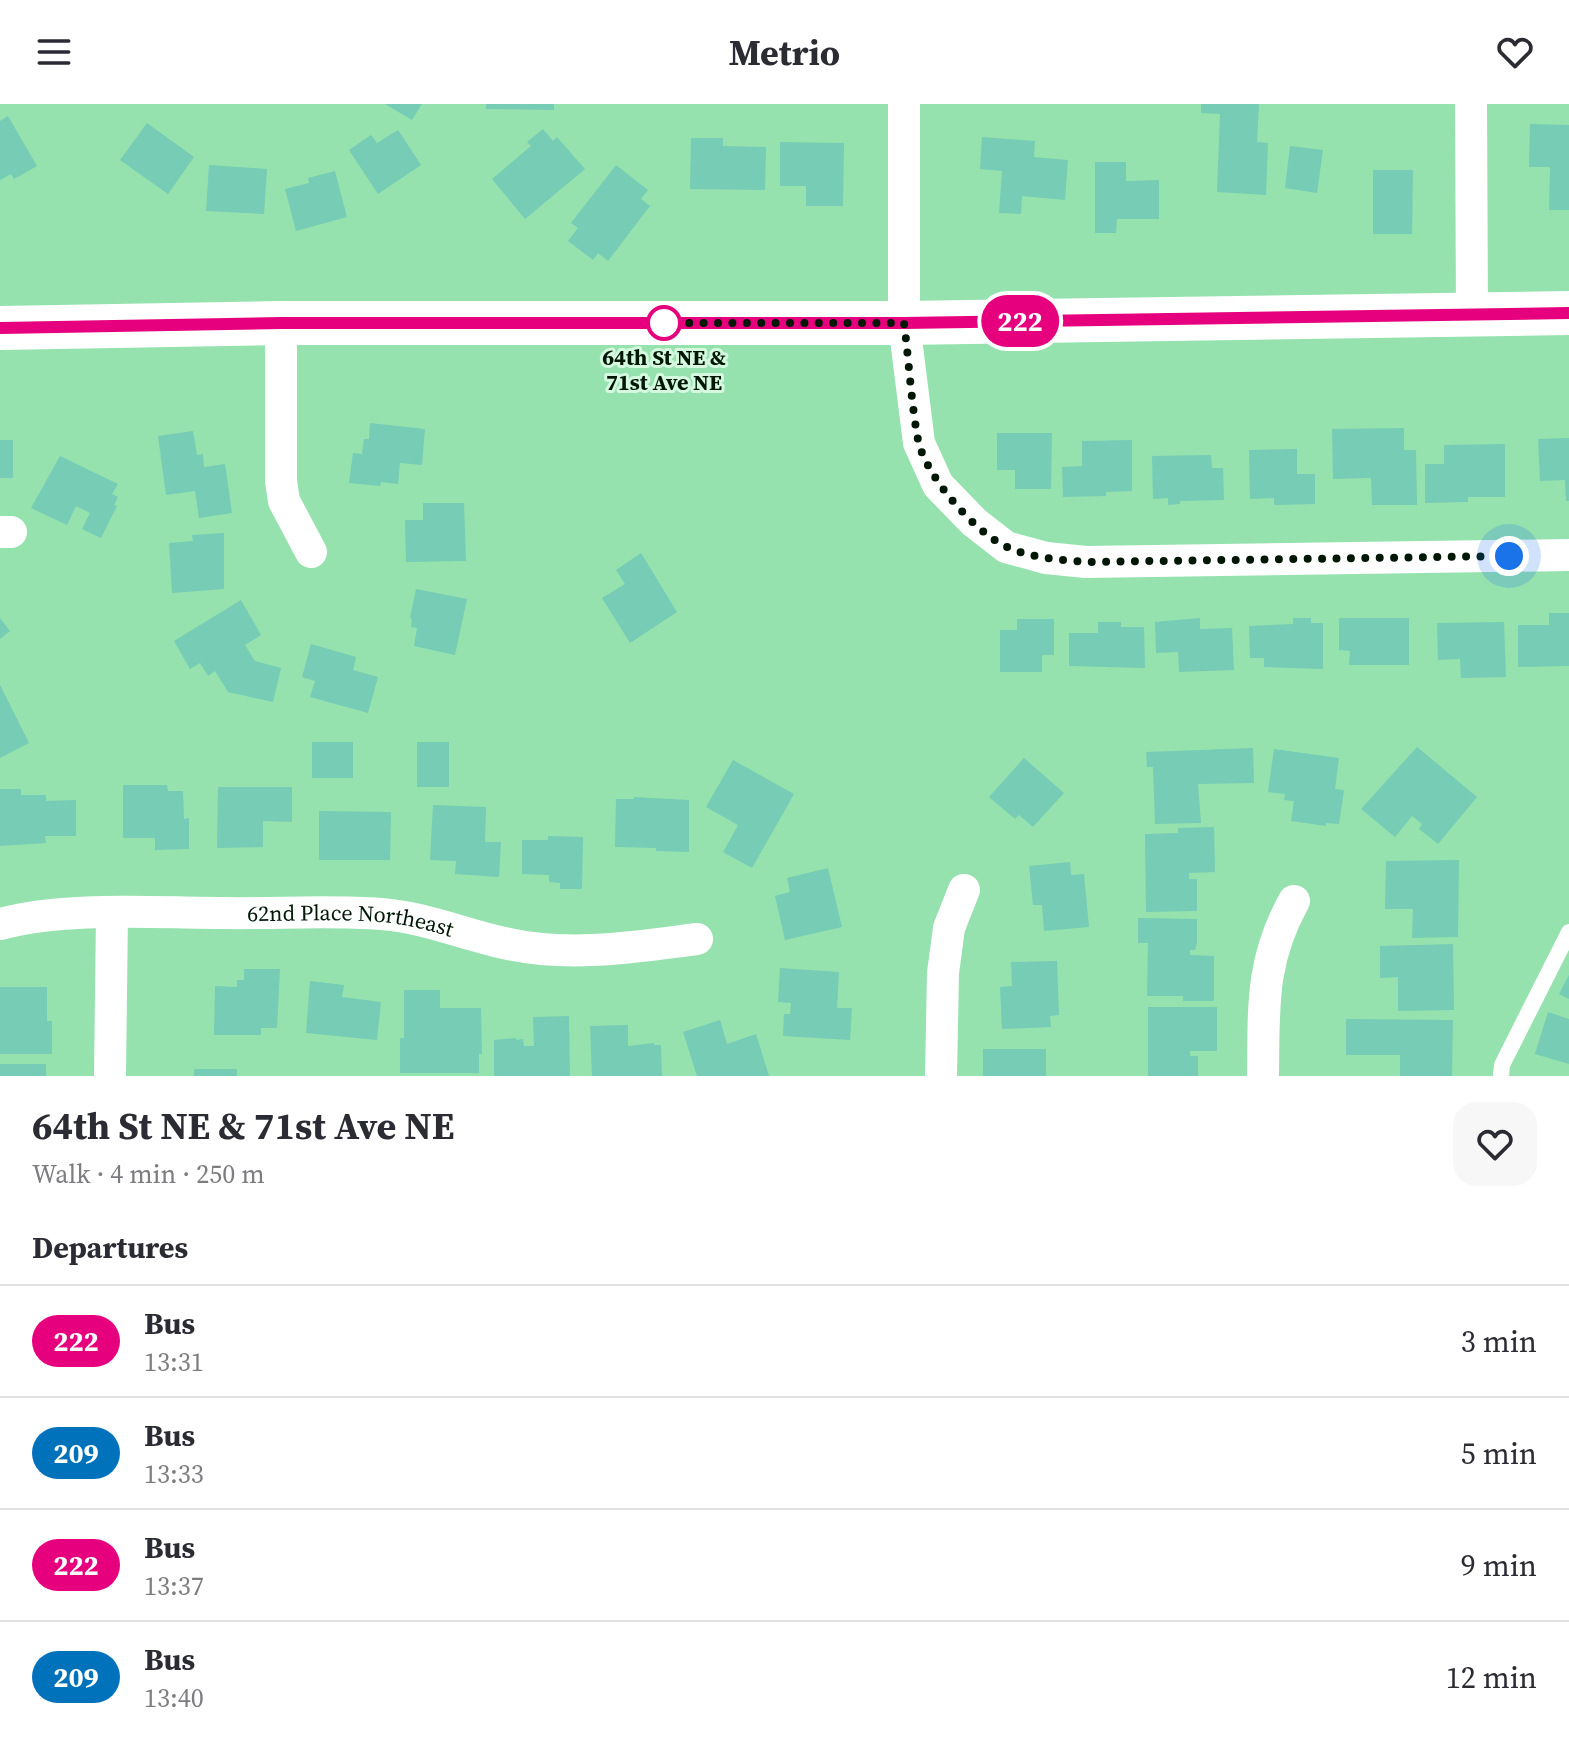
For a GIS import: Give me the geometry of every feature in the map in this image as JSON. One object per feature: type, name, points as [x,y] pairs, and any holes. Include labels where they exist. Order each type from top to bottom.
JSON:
[{"type":"main road","points":[[0,328],[281,323],[904,323],[1569,313]]},
{"type":"street","points":[[904,104],[904,323],[919,443],[938,485],[974,522],[1006,547],[1046,558],[1086,562],[1569,555]]},
{"type":"street","points":[[1471,104],[1472,314]]},
{"type":"street","points":[[281,323],[281,481],[284,501],[311,552]]},
{"type":"street","points":[[941,1076],[943,973],[949,928],[964,890]]},
{"type":"street","points":[[1263,1076],[1267,969],[1280,927],[1294,901]]},
{"type":"street","points":[[110,1076],[112,913]]},
{"type":"street","name":"62nd Place Northeast","points":[[0,924],[22,919],[112,913],[382,914],[441,925],[506,943],[555,950],[600,951],[697,939]]},
{"type":"lane","points":[[1501,1076],[1502,1065],[1569,932]]},
{"type":"building","points":[[385,104],[422,104],[412,120]]},
{"type":"building","points":[[486,104],[554,104],[554,110],[486,109]]},
{"type":"building","points":[[1201,104],[1259,104],[1257,142],[1268,143],[1266,195],[1217,192],[1220,114],[1201,113]]},
{"type":"building","points":[[8,116],[37,166],[14,179],[11,174],[0,180],[0,121]]},
{"type":"building","points":[[147,123],[194,157],[168,194],[120,160]]},
{"type":"building","points":[[1530,124],[1569,125],[1569,210],[1549,210],[1550,167],[1529,167]]},
{"type":"building","points":[[543,129],[553,141],[557,137],[585,169],[525,219],[492,179],[531,146],[527,142]]},
{"type":"building","points":[[398,130],[421,165],[378,194],[349,150],[371,135],[377,143]]},
{"type":"building","points":[[982,137],[1035,141],[1034,157],[1068,160],[1065,200],[1022,196],[1021,214],[999,213],[1002,171],[980,169]]},
{"type":"building","points":[[691,138],[723,138],[723,146],[766,147],[765,190],[690,189]]},
{"type":"building","points":[[780,142],[844,143],[843,206],[806,206],[806,186],[780,186]]},
{"type":"building","points":[[1290,146],[1323,150],[1317,193],[1285,188]]},
{"type":"building","points":[[1095,162],[1126,162],[1126,181],[1159,180],[1159,219],[1117,219],[1116,233],[1095,233]]},
{"type":"building","points":[[209,165],[267,169],[264,214],[206,211]]},
{"type":"building","points":[[616,165],[648,190],[641,199],[650,206],[608,261],[598,253],[593,260],[568,241],[578,228],[571,223]]},
{"type":"building","points":[[1373,170],[1413,170],[1412,234],[1373,234]]},
{"type":"building","points":[[335,171],[347,217],[296,231],[285,189],[309,183],[308,178]]},
{"type":"building","points":[[370,423],[425,429],[422,465],[400,463],[398,484],[349,483],[353,453],[362,454],[364,439],[369,439]]},
{"type":"building","points":[[1404,428],[1404,450],[1416,450],[1417,505],[1372,505],[1371,478],[1333,479],[1332,429]]},
{"type":"building","points":[[193,431],[197,455],[203,454],[204,467],[225,464],[232,513],[199,518],[195,491],[166,495],[158,436]]},
{"type":"building","points":[[997,433],[1052,433],[1051,489],[1015,489],[1015,470],[997,470]]},
{"type":"building","points":[[1569,438],[1569,501],[1566,501],[1565,480],[1540,481],[1538,439]]},
{"type":"building","points":[[0,440],[13,440],[13,478],[0,478]]},
{"type":"building","points":[[1132,440],[1132,491],[1106,492],[1106,496],[1063,497],[1062,467],[1082,466],[1082,441]]},
{"type":"building","points":[[1505,444],[1505,497],[1468,497],[1468,502],[1425,503],[1425,464],[1444,464],[1444,445]]},
{"type":"building","points":[[1297,449],[1297,474],[1315,474],[1315,504],[1274,505],[1274,498],[1250,499],[1249,450]]},
{"type":"building","points":[[1211,455],[1212,468],[1223,468],[1224,500],[1180,501],[1180,504],[1168,505],[1168,498],[1153,499],[1152,456]]},
{"type":"building","points":[[60,456],[118,484],[112,494],[118,497],[114,505],[117,506],[101,538],[82,529],[90,513],[76,506],[67,525],[31,508]]},
{"type":"building","points":[[423,503],[464,503],[466,561],[406,562],[405,520],[423,520]]},
{"type":"building","points":[[224,533],[224,589],[172,593],[169,543],[193,541],[192,535]]},
{"type":"building","points":[[641,553],[677,612],[630,643],[602,598],[625,584],[616,570]]},
{"type":"building","points":[[416,589],[467,599],[455,655],[414,646],[417,628],[411,627],[410,618]]},
{"type":"building","points":[[241,600],[261,635],[245,645],[255,661],[281,668],[273,702],[228,692],[215,671],[208,676],[200,663],[190,669],[174,641]]},
{"type":"building","points":[[1549,613],[1569,613],[1569,666],[1518,667],[1518,625],[1549,625]]},
{"type":"building","points":[[0,618],[10,631],[0,639]]},
{"type":"building","points":[[1200,618],[1200,629],[1232,628],[1234,670],[1179,672],[1178,652],[1156,653],[1155,622]]},
{"type":"building","points":[[1293,618],[1311,618],[1311,623],[1323,623],[1323,669],[1264,667],[1264,658],[1250,658],[1249,626],[1293,624]]},
{"type":"building","points":[[1339,618],[1409,618],[1409,665],[1349,665],[1350,651],[1339,650]]},
{"type":"building","points":[[1017,619],[1054,619],[1054,655],[1042,655],[1042,672],[1000,672],[1000,630],[1017,630]]},
{"type":"building","points":[[1098,622],[1121,622],[1121,627],[1144,627],[1145,668],[1069,666],[1069,633],[1098,633]]},
{"type":"building","points":[[1504,622],[1506,677],[1461,678],[1460,659],[1438,660],[1437,623]]},
{"type":"building","points":[[311,644],[356,657],[353,670],[378,677],[368,713],[310,697],[315,681],[302,677]]},
{"type":"building","points":[[0,685],[29,743],[0,758]]},
{"type":"building","points":[[312,742],[353,742],[353,778],[312,778]]},
{"type":"building","points":[[417,742],[449,742],[449,787],[417,787]]},
{"type":"building","points":[[1417,747],[1477,797],[1438,844],[1419,829],[1422,824],[1412,816],[1395,837],[1361,809]]},
{"type":"building","points":[[1253,748],[1254,783],[1198,784],[1201,823],[1155,824],[1153,767],[1147,767],[1146,752]]},
{"type":"building","points":[[1274,749],[1339,758],[1335,789],[1344,790],[1339,824],[1326,823],[1326,826],[1291,821],[1294,801],[1284,800],[1285,794],[1268,792]]},
{"type":"building","points":[[1024,758],[1064,793],[1033,827],[1019,815],[1015,819],[989,797]]},
{"type":"building","points":[[733,760],[794,794],[752,868],[723,852],[738,825],[706,807]]},
{"type":"building","points":[[123,785],[167,785],[168,791],[183,791],[184,819],[189,818],[189,849],[155,850],[155,838],[123,838]]},
{"type":"building","points":[[218,787],[292,787],[292,822],[263,821],[263,847],[217,848]]},
{"type":"building","points":[[0,789],[21,789],[21,795],[46,795],[46,801],[76,800],[76,836],[45,836],[46,843],[0,846]]},
{"type":"building","points":[[616,799],[689,800],[689,852],[615,847]]},
{"type":"building","points":[[433,805],[486,807],[485,842],[501,842],[499,877],[455,874],[456,861],[430,860]]},
{"type":"building","points":[[319,811],[391,812],[390,860],[319,860]]},
{"type":"building","points":[[1214,827],[1215,872],[1189,873],[1189,879],[1197,879],[1197,911],[1146,912],[1145,834],[1178,833],[1178,828]]},
{"type":"building","points":[[548,836],[583,837],[582,889],[560,889],[560,883],[549,882],[549,875],[522,874],[522,840],[548,840]]},
{"type":"building","points":[[1459,860],[1458,937],[1412,938],[1413,909],[1385,909],[1386,861]]},
{"type":"building","points":[[1070,862],[1071,875],[1084,874],[1089,927],[1044,931],[1042,905],[1033,905],[1029,866]]},
{"type":"building","points":[[828,868],[842,927],[785,940],[775,896],[790,892],[787,878]]},
{"type":"building","points":[[1138,918],[1197,919],[1197,943],[1195,950],[1190,950],[1190,955],[1214,956],[1214,1001],[1183,1001],[1183,996],[1147,996],[1148,943],[1138,943]]},
{"type":"building","points":[[1453,944],[1454,1010],[1398,1011],[1398,977],[1380,978],[1380,946]]},
{"type":"building","points":[[1057,961],[1059,1015],[1050,1016],[1051,1027],[1002,1029],[1000,987],[1012,986],[1011,962]]},
{"type":"building","points":[[780,968],[839,972],[837,1008],[852,1008],[850,1040],[783,1036],[784,1014],[790,1014],[791,1003],[778,1002]]},
{"type":"building","points":[[244,969],[280,969],[277,1028],[261,1028],[261,1035],[214,1035],[215,986],[237,987],[237,980],[244,980]]},
{"type":"building","points":[[1569,975],[1569,999],[1559,994]]},
{"type":"building","points":[[310,981],[344,985],[342,997],[381,1002],[377,1040],[306,1033]]},
{"type":"building","points":[[0,987],[47,987],[47,1021],[52,1021],[52,1054],[0,1054]]},
{"type":"building","points":[[404,990],[440,990],[440,1008],[481,1008],[482,1054],[479,1054],[479,1073],[400,1073]]},
{"type":"building","points":[[1148,1007],[1217,1007],[1217,1051],[1190,1051],[1190,1056],[1198,1056],[1198,1076],[1148,1076]]},
{"type":"building","points":[[1548,1012],[1569,1019],[1569,1064],[1535,1054]]},
{"type":"building","points":[[569,1016],[570,1076],[494,1076],[494,1040],[523,1039],[524,1046],[534,1046],[533,1017]]},
{"type":"building","points":[[1346,1019],[1453,1020],[1452,1076],[1400,1076],[1400,1055],[1346,1055]]},
{"type":"building","points":[[720,1020],[727,1044],[756,1034],[769,1076],[697,1076],[683,1032]]},
{"type":"building","points":[[628,1025],[628,1046],[661,1045],[662,1076],[592,1076],[590,1026]]},
{"type":"building","points":[[983,1049],[1046,1049],[1046,1076],[983,1076]]},
{"type":"building","points":[[0,1064],[46,1064],[46,1076],[0,1076]]},
{"type":"building","points":[[194,1069],[237,1069],[237,1076],[194,1076]]},
{"type":"bus line","name":"222","points":[[0,328],[281,323],[904,323],[1569,313]]},
{"type":"place","name":"64th St NE & 71st Ave NE","points":[[664,323]]},
{"type":"route","points":[[664,323],[655,323],[904,323],[919,443],[938,485],[974,522],[1006,547],[1046,558],[1086,562],[1509,556]]}]
